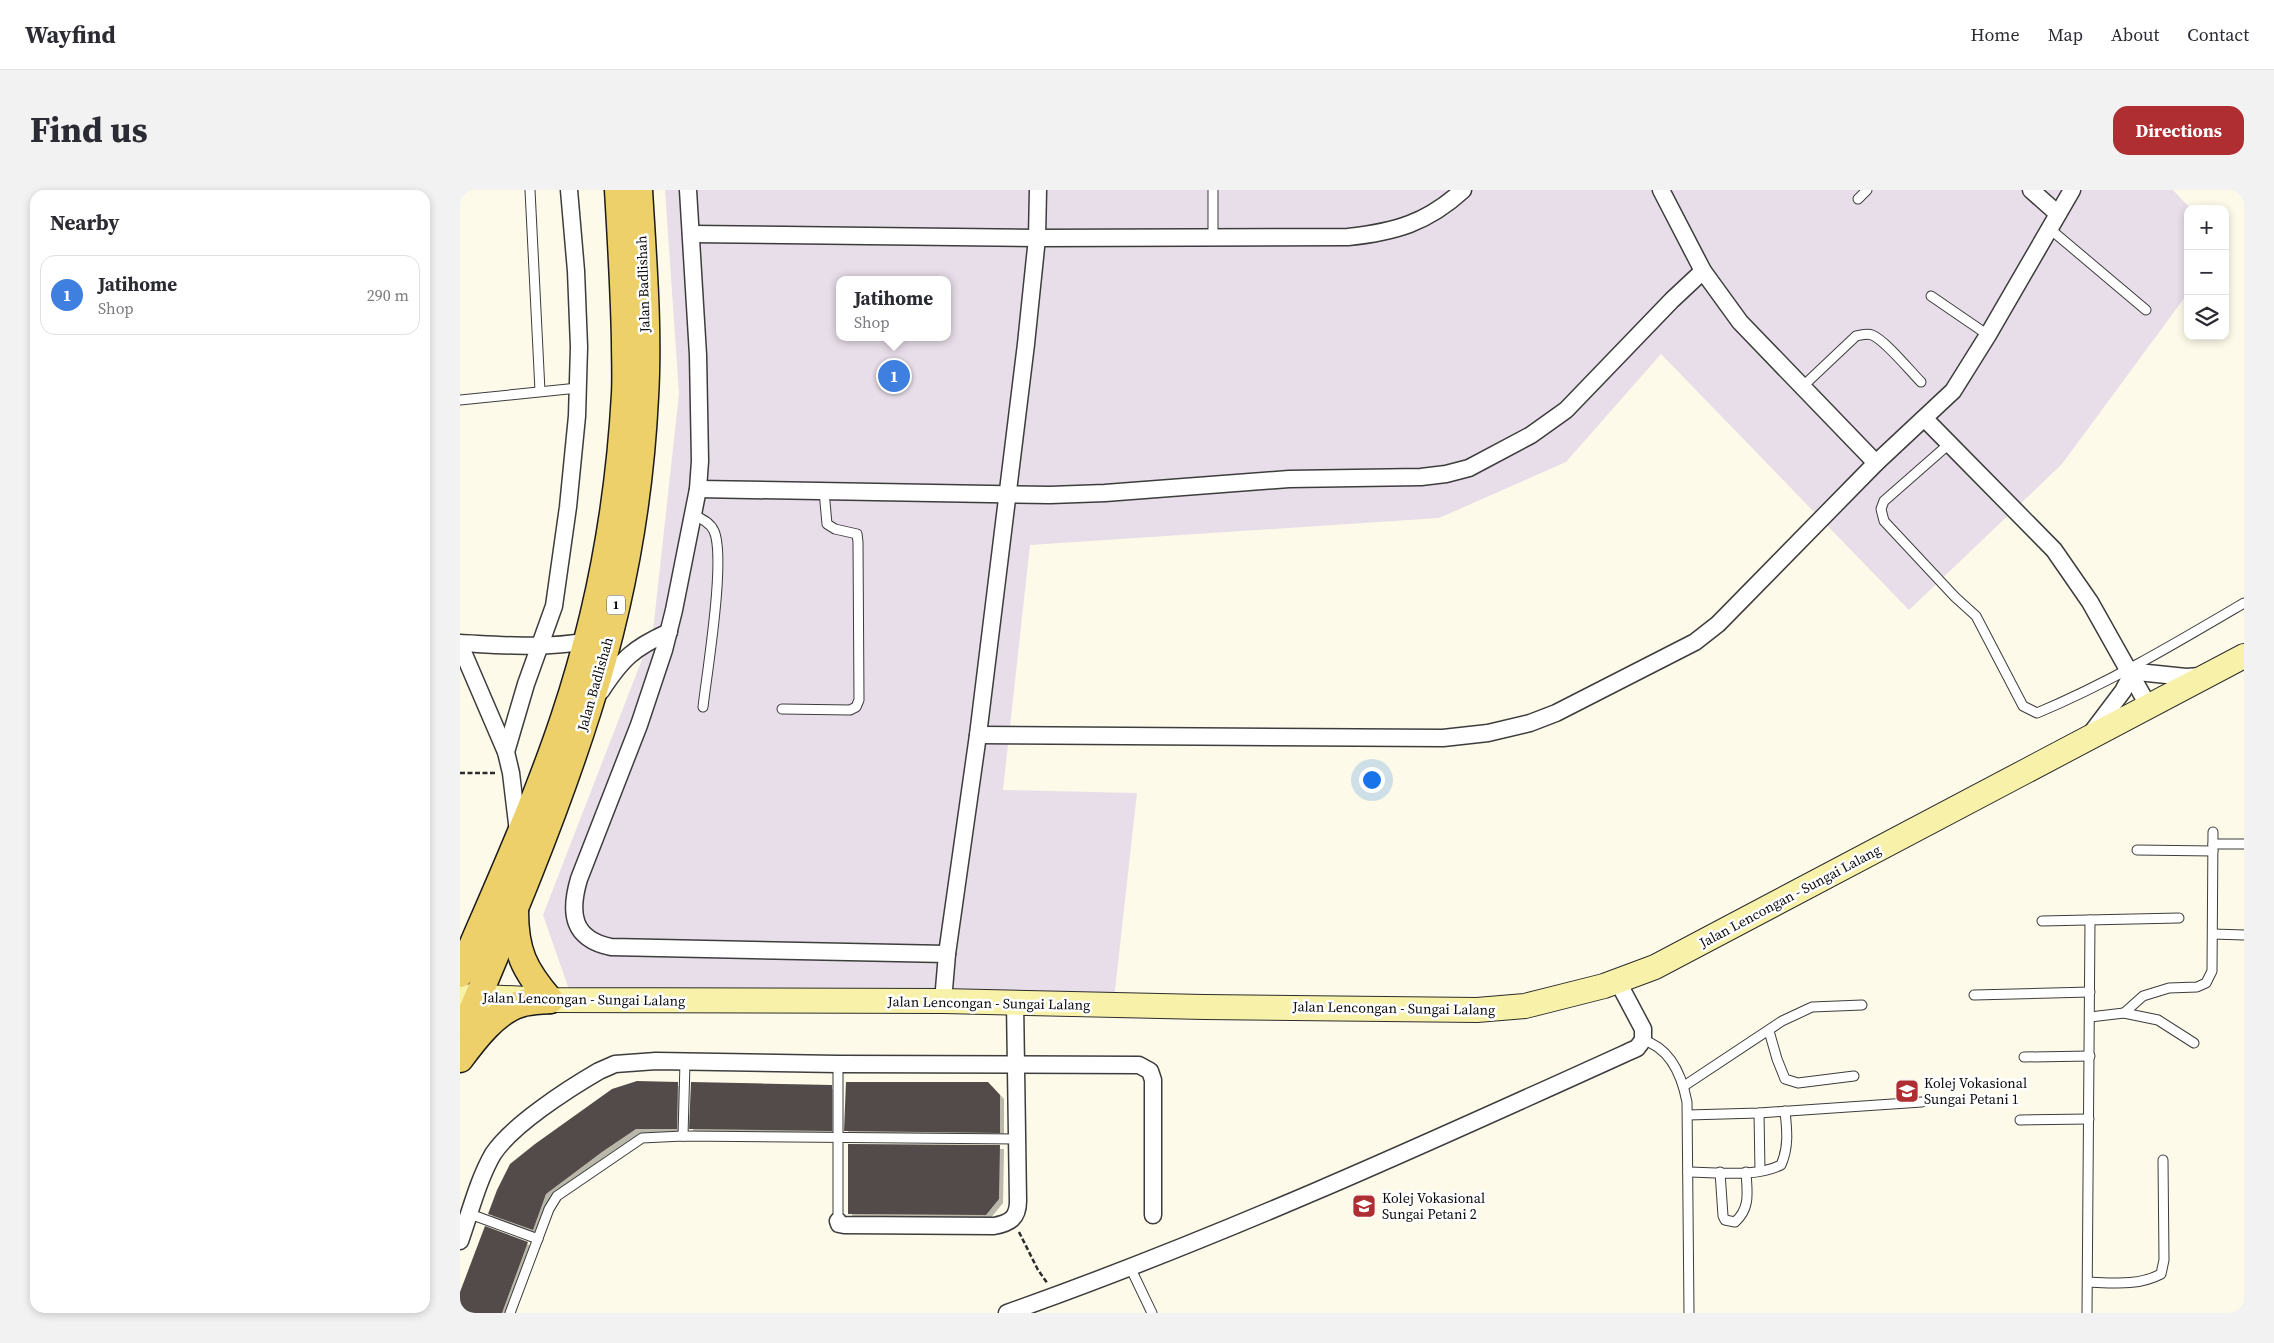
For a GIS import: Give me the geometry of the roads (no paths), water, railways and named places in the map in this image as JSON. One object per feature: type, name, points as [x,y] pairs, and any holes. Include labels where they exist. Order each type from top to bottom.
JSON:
[{"type":"main road","name":"Jalan Badlishah","points":[[460,974],[518,837],[564,718],[587,641],[599,588],[616,485],[625,393],[624,286],[618,190]]},
{"type":"main road","name":"Jalan Badlishah","points":[[460,1039],[469,996],[516,902],[557,798],[589,708],[622,576],[636,488],[644,406],[644,291],[639,190]]},
{"type":"main road","points":[[516,902],[515,926],[520,954],[532,979],[550,1000]]},
{"type":"main road","points":[[460,1059],[468,1048],[505,1011],[520,1004],[550,1000]]},
{"type":"street","points":[[506,752],[526,684],[551,620],[557,591],[568,507],[578,388],[579,347],[570,190]]},
{"type":"street","points":[[688,190],[698,354],[700,461],[698,489],[669,632],[639,725],[578,879],[573,903],[578,927],[595,942],[612,947],[947,954]]},
{"type":"street","points":[[943,1001],[947,954],[978,735],[1037,238],[1038,190]]},
{"type":"street","points":[[691,234],[1037,238],[1348,237],[1378,234],[1424,220],[1445,207],[1463,190]]},
{"type":"street","points":[[1661,190],[1703,270],[1740,322],[1801,388],[1876,464]]},
{"type":"street","points":[[2031,190],[2058,214]]},
{"type":"street","points":[[978,735],[1443,738],[1488,733],[1530,724],[1556,713],[1695,642],[1725,617],[1876,464],[1925,419],[1952,391],[1988,334],[2072,190]]},
{"type":"street","points":[[698,489],[1050,495],[1105,493],[1340,476],[1421,477],[1446,474],[1469,468],[1531,435],[1566,410],[1703,270]]},
{"type":"street","points":[[1925,419],[2054,550],[2090,602],[2149,707]]},
{"type":"street","points":[[589,708],[617,666],[642,644],[669,632]]},
{"type":"street","points":[[518,837],[511,773],[506,752],[460,644],[564,646],[587,641]]},
{"type":"street","name":"Jalan Lencongan - Sungai Lalang","points":[[469,996],[550,1000],[943,1001],[1197,1007],[1493,1010],[1525,1006],[1618,982],[1655,967],[2244,656]]},
{"type":"street","points":[[2130,673],[2186,677],[2207,676]]},
{"type":"street","points":[[2084,741],[2114,704],[2130,673]]},
{"type":"street","points":[[1007,1313],[1130,1267],[1352,1177],[1638,1048],[1644,1040],[1643,1029],[1618,982]]},
{"type":"street","points":[[838,1221],[839,1224],[844,1225],[994,1226],[1005,1224],[1013,1219],[1018,1211],[1015,1002]]},
{"type":"street","points":[[460,1241],[486,1170],[500,1145],[518,1127],[584,1079],[614,1064],[639,1061],[1139,1065],[1150,1072],[1153,1080],[1153,1215]]},
{"type":"lane","points":[[530,190],[540,391]]},
{"type":"lane","points":[[1213,190],[1213,237]]},
{"type":"lane","points":[[1858,199],[1867,190]]},
{"type":"lane","points":[[2050,229],[2146,310]]},
{"type":"lane","points":[[1931,296],[1988,334]]},
{"type":"lane","points":[[1801,388],[1856,336],[1864,334],[1872,336],[1881,342],[1921,382]]},
{"type":"lane","points":[[460,400],[578,388]]},
{"type":"lane","points":[[1949,444],[1884,501],[1880,509],[1884,521],[1955,597],[1976,616],[2023,706],[2037,713],[2130,673],[2244,603]]},
{"type":"lane","points":[[782,709],[850,710],[856,707],[858,700],[857,534],[835,529],[827,524],[824,491]]},
{"type":"lane","points":[[693,515],[703,518],[713,530],[718,548],[717,584],[703,707]]},
{"type":"lane","points":[[2124,1013],[2143,996],[2169,988],[2198,987],[2206,982],[2212,971],[2213,832]]},
{"type":"lane","points":[[2137,850],[2213,848],[2244,844]]},
{"type":"lane","points":[[2042,921],[2179,918]]},
{"type":"lane","points":[[2087,1313],[2090,920]]},
{"type":"lane","points":[[2213,934],[2244,935]]},
{"type":"lane","points":[[1974,995],[2090,992]]},
{"type":"lane","points":[[1684,1086],[1768,1031],[1812,1006],[1862,1005]]},
{"type":"lane","points":[[2090,1016],[2124,1013],[2158,1020],[2194,1043]]},
{"type":"lane","points":[[1768,1031],[1786,1079],[1798,1083],[1854,1076]]},
{"type":"lane","points":[[1644,1040],[1657,1044],[1669,1056],[1684,1086],[1688,1114],[1689,1313]]},
{"type":"lane","points":[[2024,1057],[2090,1056]]},
{"type":"lane","points":[[683,1136],[685,1062]]},
{"type":"lane","points":[[838,1064],[838,1221]]},
{"type":"lane","points":[[1688,1114],[1758,1113],[1922,1102]]},
{"type":"lane","points":[[1688,1172],[1746,1172],[1770,1170],[1781,1166],[1786,1154],[1785,1111]]},
{"type":"lane","points":[[1758,1113],[1760,1171]]},
{"type":"lane","points":[[2020,1120],[2089,1119]]},
{"type":"lane","points":[[510,1313],[538,1239],[557,1196],[642,1138],[683,1136],[1017,1139]]},
{"type":"lane","points":[[2088,1282],[2133,1284],[2152,1279],[2161,1274],[2164,1260],[2163,1160]]},
{"type":"lane","points":[[1720,1172],[1723,1216],[1725,1220],[1735,1222],[1744,1212],[1748,1202],[1746,1172]]},
{"type":"lane","points":[[470,1214],[538,1239]]},
{"type":"lane","points":[[1130,1267],[1152,1313]]},
{"type":"place","name":"Jatihome","points":[[894,376]]},
{"type":"place","name":"Kolej Vokasional Sungai Petani 1","points":[[1907,1091]]},
{"type":"place","name":"Kolej Vokasional Sungai Petani 2","points":[[1364,1206]]}]
